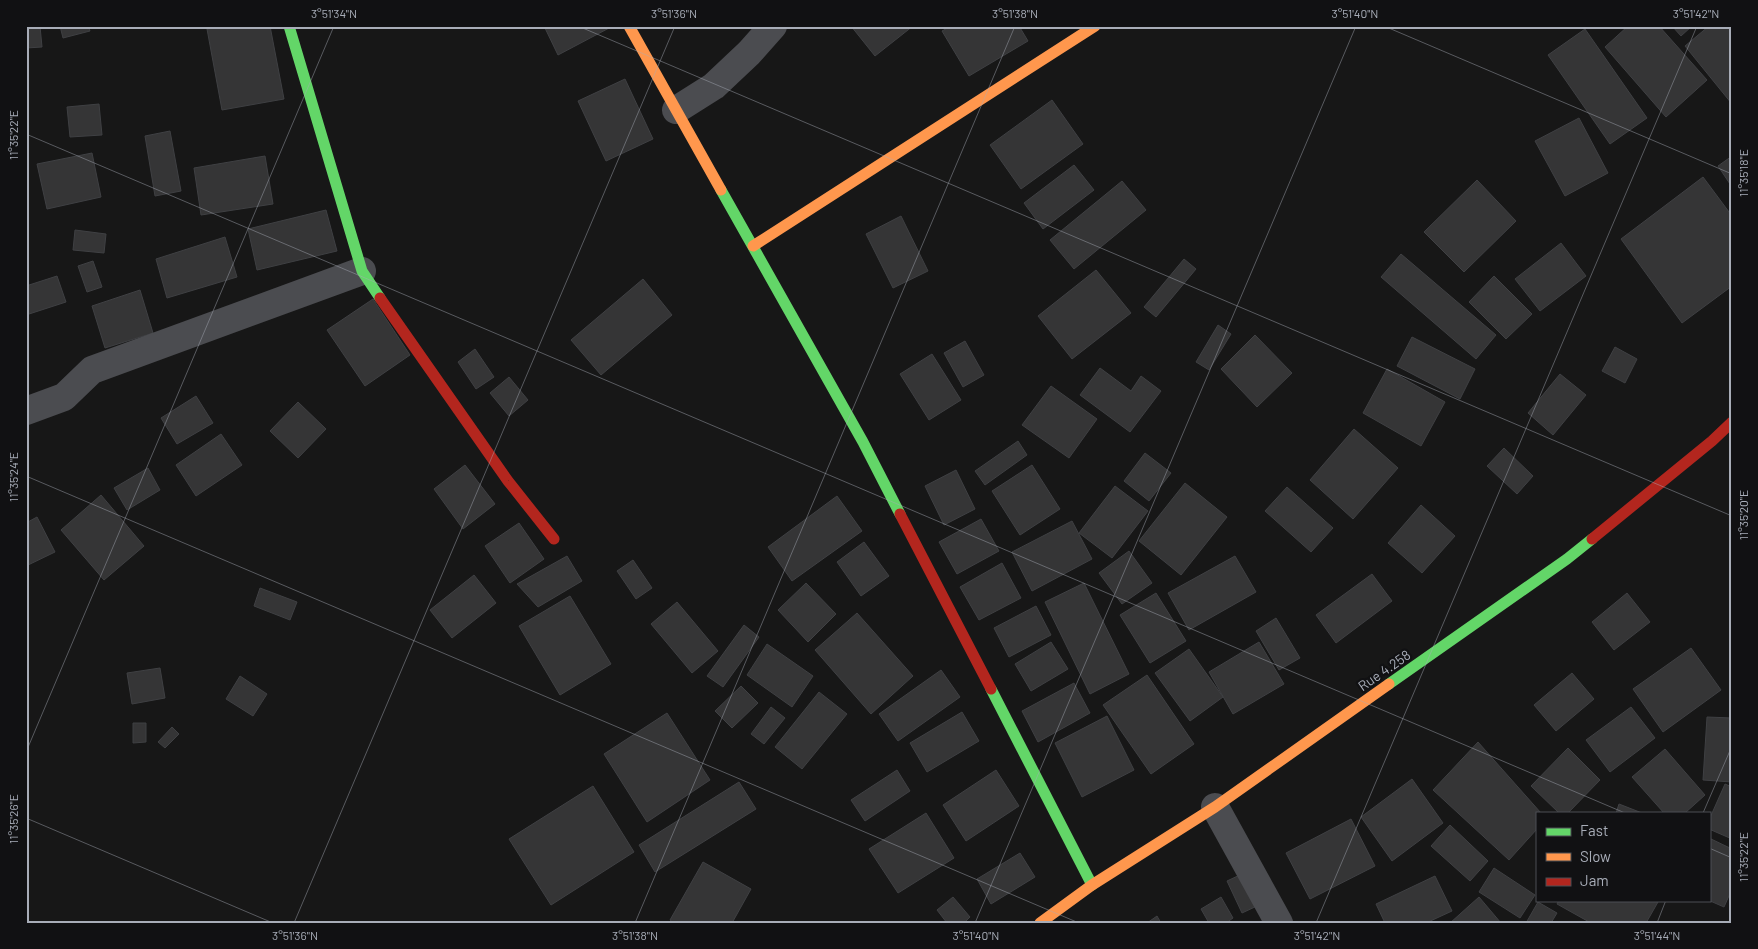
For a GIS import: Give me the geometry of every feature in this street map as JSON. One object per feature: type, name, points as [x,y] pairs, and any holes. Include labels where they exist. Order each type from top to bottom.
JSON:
[{"type":"main road","points":[[289,26],[362,271],[508,481],[554,539]]},
{"type":"main road","points":[[629,26],[862,442],[1092,885]]},
{"type":"main road","points":[[753,246],[1095,26]]},
{"type":"main road","name":"Rue 4.258","points":[[1040,923],[1092,885],[1215,807],[1567,559],[1712,441],[1732,422]]},
{"type":"street","points":[[676,110],[714,86],[749,53],[773,26]]},
{"type":"street","points":[[26,411],[64,397],[92,370],[362,271]]},
{"type":"street","points":[[1215,807],[1279,923]]},
{"type":"building","points":[[26,26],[40,26],[42,47],[26,48]]},
{"type":"building","points":[[60,26],[88,26],[90,31],[63,38]]},
{"type":"building","points":[[224,26],[270,26],[284,99],[222,110],[207,29]]},
{"type":"building","points":[[544,26],[611,26],[611,27],[558,55]]},
{"type":"building","points":[[851,26],[913,26],[875,56]]},
{"type":"building","points":[[951,26],[1019,26],[1028,41],[969,76],[942,31]]},
{"type":"building","points":[[1628,26],[1659,26],[1707,80],[1666,117],[1605,47]]},
{"type":"building","points":[[1672,26],[1692,26],[1681,36]]},
{"type":"building","points":[[1709,26],[1732,26],[1732,104],[1685,46]]},
{"type":"building","points":[[1585,29],[1647,118],[1610,144],[1548,55]]},
{"type":"building","points":[[625,79],[653,139],[606,161],[578,101]]},
{"type":"building","points":[[1052,100],[1083,144],[1021,189],[990,145]]},
{"type":"building","points":[[99,104],[102,135],[70,137],[67,107]]},
{"type":"building","points":[[1579,118],[1608,173],[1565,196],[1535,141]]},
{"type":"building","points":[[170,131],[181,191],[155,196],[145,136]]},
{"type":"building","points":[[92,153],[101,197],[47,209],[37,164]]},
{"type":"building","points":[[265,156],[273,204],[201,215],[194,168]]},
{"type":"building","points":[[1732,156],[1732,187],[1718,166]]},
{"type":"building","points":[[1074,165],[1094,190],[1043,229],[1024,203]]},
{"type":"building","points":[[1703,177],[1732,216],[1732,286],[1682,323],[1621,239]]},
{"type":"building","points":[[1477,180],[1516,221],[1464,272],[1424,232]]},
{"type":"building","points":[[1122,181],[1146,210],[1074,269],[1050,240]]},
{"type":"building","points":[[26,202],[28,258],[26,258]]},
{"type":"building","points":[[326,210],[337,251],[257,270],[248,229]]},
{"type":"building","points":[[901,216],[928,271],[893,288],[866,234]]},
{"type":"building","points":[[75,230],[106,234],[104,253],[73,250]]},
{"type":"building","points":[[225,237],[237,277],[167,298],[156,259]]},
{"type":"building","points":[[1561,243],[1586,276],[1540,311],[1515,279]]},
{"type":"building","points":[[1401,254],[1496,335],[1476,359],[1381,277]]},
{"type":"building","points":[[1184,259],[1196,269],[1156,317],[1144,307]]},
{"type":"building","points":[[93,261],[102,287],[87,292],[78,266]]},
{"type":"building","points":[[1096,270],[1131,313],[1072,359],[1038,316]]},
{"type":"building","points":[[57,276],[66,302],[26,315],[26,286]]},
{"type":"building","points":[[1494,276],[1532,314],[1506,339],[1469,302]]},
{"type":"building","points":[[643,279],[672,315],[601,375],[571,340]]},
{"type":"building","points":[[140,290],[153,333],[105,348],[92,306]]},
{"type":"building","points":[[373,299],[410,355],[365,386],[327,330]]},
{"type":"building","points":[[1218,325],[1231,334],[1209,370],[1196,362]]},
{"type":"building","points":[[1255,335],[1292,373],[1257,407],[1221,369]]},
{"type":"building","points":[[1412,337],[1475,369],[1460,399],[1397,366]]},
{"type":"building","points":[[965,341],[984,375],[963,387],[944,353]]},
{"type":"building","points":[[1615,347],[1637,359],[1625,383],[1602,371]]},
{"type":"building","points":[[475,349],[494,377],[476,389],[458,362]]},
{"type":"building","points":[[932,354],[961,400],[929,420],[900,374]]},
{"type":"building","points":[[1100,368],[1131,391],[1141,376],[1161,391],[1130,432],[1080,395]]},
{"type":"building","points":[[1387,369],[1445,402],[1421,446],[1363,413]]},
{"type":"building","points":[[1560,374],[1586,395],[1553,435],[1528,413]]},
{"type":"building","points":[[509,377],[528,400],[509,416],[490,393]]},
{"type":"building","points":[[1051,386],[1097,419],[1069,458],[1022,425]]},
{"type":"building","points":[[196,396],[213,423],[177,444],[161,418]]},
{"type":"building","points":[[298,402],[326,429],[298,458],[270,431]]},
{"type":"building","points":[[1354,429],[1398,468],[1353,519],[1310,480]]},
{"type":"building","points":[[221,434],[242,465],[196,496],[176,465]]},
{"type":"building","points":[[1018,441],[1027,455],[985,485],[975,471]]},
{"type":"building","points":[[1504,448],[1533,476],[1517,494],[1487,466]]},
{"type":"building","points":[[1145,453],[1171,473],[1149,501],[1124,481]]},
{"type":"building","points":[[465,465],[495,504],[463,529],[434,489]]},
{"type":"building","points":[[1032,465],[1060,509],[1020,535],[992,491]]},
{"type":"building","points":[[148,468],[160,490],[127,510],[114,488]]},
{"type":"building","points":[[956,470],[975,509],[944,525],[925,486]]},
{"type":"building","points":[[1185,483],[1227,517],[1181,575],[1139,541]]},
{"type":"building","points":[[1115,486],[1148,511],[1112,558],[1079,533]]},
{"type":"building","points":[[1287,487],[1333,528],[1311,552],[1265,511]]},
{"type":"building","points":[[101,495],[144,546],[104,580],[61,530]]},
{"type":"building","points":[[837,496],[862,531],[792,581],[768,547]]},
{"type":"building","points":[[1421,505],[1455,536],[1422,573],[1388,543]]},
{"type":"building","points":[[37,517],[55,552],[26,566],[26,523]]},
{"type":"building","points":[[981,519],[999,551],[957,574],[939,542]]},
{"type":"building","points":[[1072,521],[1092,559],[1032,591],[1012,552]]},
{"type":"building","points":[[519,523],[544,559],[510,583],[485,546]]},
{"type":"building","points":[[864,542],[889,576],[861,596],[837,562]]},
{"type":"building","points":[[1129,551],[1152,583],[1122,604],[1099,573]]},
{"type":"building","points":[[567,556],[582,581],[538,607],[517,584]]},
{"type":"building","points":[[1235,556],[1256,592],[1189,630],[1168,593]]},
{"type":"building","points":[[633,560],[652,588],[636,599],[617,571]]},
{"type":"building","points":[[1002,563],[1021,598],[979,620],[960,587]]},
{"type":"building","points":[[1372,574],[1392,601],[1336,643],[1316,615]]},
{"type":"building","points":[[474,575],[496,603],[452,638],[430,610]]},
{"type":"building","points":[[806,583],[836,614],[808,642],[778,610]]},
{"type":"building","points":[[1084,583],[1129,674],[1090,694],[1045,602]]},
{"type":"building","points":[[260,588],[297,602],[290,620],[254,606]]},
{"type":"building","points":[[1156,593],[1186,641],[1150,663],[1120,615]]},
{"type":"building","points":[[1627,593],[1650,622],[1614,650],[1592,622]]},
{"type":"building","points":[[570,596],[611,664],[560,695],[519,626]]},
{"type":"building","points":[[677,602],[718,651],[692,673],[651,624]]},
{"type":"building","points":[[1036,606],[1051,635],[1009,657],[994,628]]},
{"type":"building","points":[[857,613],[913,676],[871,714],[815,650]]},
{"type":"building","points":[[1276,618],[1300,658],[1279,670],[1256,631]]},
{"type":"building","points":[[744,625],[759,637],[723,687],[707,676]]},
{"type":"building","points":[[1051,642],[1068,669],[1031,691],[1015,664]]},
{"type":"building","points":[[1259,642],[1284,684],[1233,714],[1209,672]]},
{"type":"building","points":[[767,644],[813,676],[792,707],[747,675]]},
{"type":"building","points":[[1691,648],[1721,690],[1663,732],[1633,689]]},
{"type":"building","points":[[1189,649],[1223,697],[1190,721],[1155,673]]},
{"type":"building","points":[[160,668],[165,698],[132,704],[127,673]]},
{"type":"building","points":[[941,670],[960,697],[898,741],[879,714]]},
{"type":"building","points":[[1572,673],[1594,699],[1556,731],[1534,705]]},
{"type":"building","points":[[1147,675],[1194,744],[1151,774],[1103,705]]},
{"type":"building","points":[[240,676],[267,694],[253,716],[226,699]]},
{"type":"building","points":[[1074,683],[1090,713],[1038,742],[1022,711]]},
{"type":"building","points":[[741,686],[758,703],[732,728],[715,711]]},
{"type":"building","points":[[819,692],[847,714],[802,769],[775,747]]},
{"type":"building","points":[[771,707],[785,718],[764,744],[751,734]]},
{"type":"building","points":[[1631,707],[1655,738],[1610,772],[1586,740]]},
{"type":"building","points":[[962,712],[979,741],[927,772],[910,743]]},
{"type":"building","points":[[667,713],[710,780],[647,822],[604,754]]},
{"type":"building","points":[[1107,716],[1134,770],[1082,797],[1055,743]]},
{"type":"building","points":[[1707,717],[1732,718],[1732,782],[1703,780]]},
{"type":"building","points":[[133,723],[146,723],[146,742],[133,743]]},
{"type":"building","points":[[172,727],[179,734],[165,748],[158,742]]},
{"type":"building","points":[[1478,742],[1540,812],[1536,812],[1536,830],[1509,860],[1433,790]]},
{"type":"building","points":[[1568,748],[1600,780],[1569,812],[1558,812],[1531,786]]},
{"type":"building","points":[[1665,749],[1705,795],[1686,812],[1663,812],[1632,777]]},
{"type":"building","points":[[897,770],[910,791],[865,821],[851,800]]},
{"type":"building","points":[[996,770],[1019,806],[966,841],[943,805]]},
{"type":"building","points":[[1412,779],[1443,823],[1392,861],[1361,817]]},
{"type":"building","points":[[739,782],[756,809],[655,872],[639,845]]},
{"type":"building","points":[[1725,784],[1732,787],[1732,839],[1710,829],[1710,818]]},
{"type":"building","points":[[593,786],[634,852],[551,905],[509,839]]},
{"type":"building","points":[[1619,804],[1639,812],[1616,812]]},
{"type":"building","points":[[926,813],[954,858],[898,893],[869,849]]},
{"type":"building","points":[[1351,819],[1375,866],[1310,899],[1286,853]]},
{"type":"building","points":[[1450,825],[1488,861],[1470,881],[1431,846]]},
{"type":"building","points":[[1710,838],[1732,849],[1732,889],[1724,907],[1710,901]]},
{"type":"building","points":[[1020,853],[1035,877],[991,904],[977,879]]},
{"type":"building","points":[[703,862],[751,889],[732,923],[674,923],[670,920]]},
{"type":"building","points":[[1494,868],[1535,895],[1520,918],[1479,892]]},
{"type":"building","points":[[1242,874],[1257,906],[1242,913],[1227,881]]},
{"type":"building","points":[[1435,876],[1452,911],[1426,923],[1385,923],[1376,904]]},
{"type":"building","points":[[953,897],[970,917],[964,923],[947,923],[937,910]]},
{"type":"building","points":[[1221,897],[1233,918],[1226,923],[1209,923],[1201,909]]},
{"type":"building","points":[[1479,897],[1501,923],[1450,923]]},
{"type":"building","points":[[1538,902],[1557,913],[1551,923],[1526,923]]},
{"type":"building","points":[[1558,902],[1658,902],[1646,923],[1591,923],[1557,904]]},
{"type":"building","points":[[1157,916],[1161,923],[1147,923]]},
{"type":"traffic: fast","points":[[289,26],[362,271],[380,298]]},
{"type":"traffic: fast","points":[[721,190],[863,442],[900,514]]},
{"type":"traffic: fast","points":[[1389,684],[1567,559],[1592,539]]},
{"type":"traffic: fast","points":[[991,689],[1092,885]]},
{"type":"traffic: slow","points":[[629,26],[721,190]]},
{"type":"traffic: slow","points":[[753,246],[1095,26]]},
{"type":"traffic: slow","points":[[1040,923],[1092,885],[1215,807],[1389,684]]},
{"type":"traffic: jam","points":[[380,298],[508,481],[554,539]]},
{"type":"traffic: jam","points":[[1592,539],[1712,441],[1732,422]]},
{"type":"traffic: jam","points":[[900,514],[991,689]]}]
